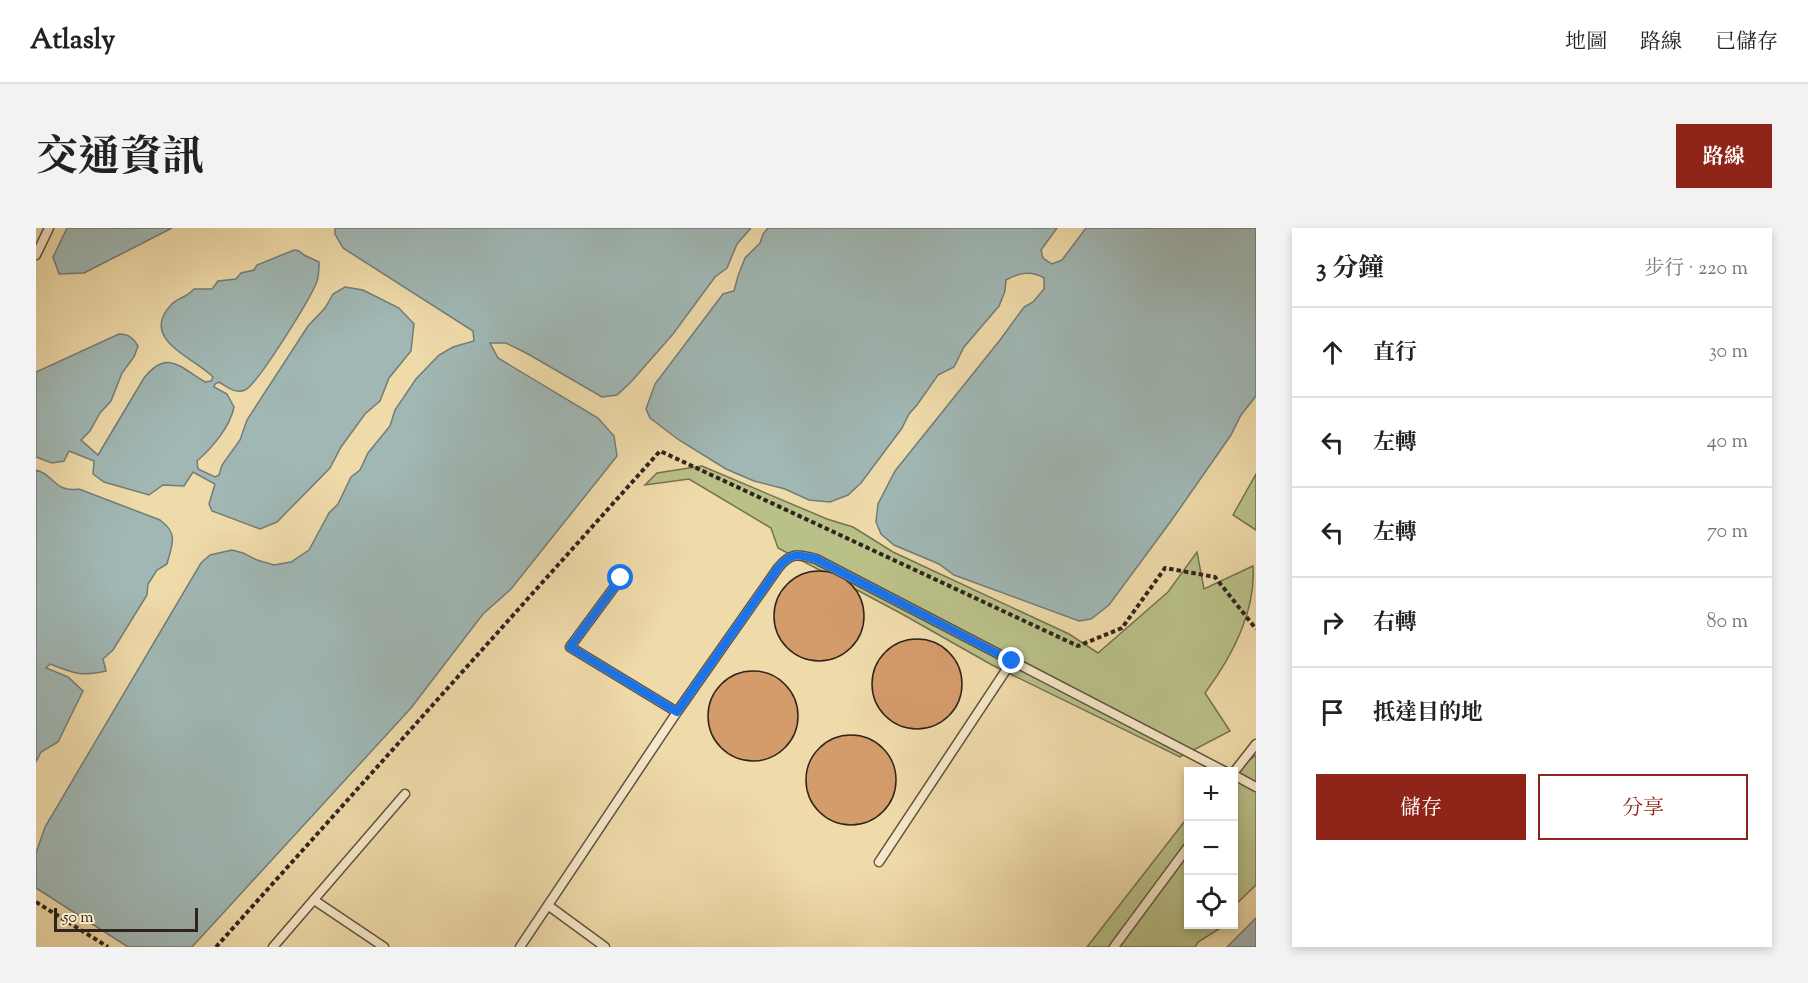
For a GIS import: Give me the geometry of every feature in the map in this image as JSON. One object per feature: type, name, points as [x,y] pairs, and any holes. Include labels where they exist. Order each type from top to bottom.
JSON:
[{"type":"lane","points":[[36,255],[49,228]]},
{"type":"lane","points":[[520,947],[677,712],[778,568],[785,559],[798,554],[816,559],[1218,767]]},
{"type":"lane","points":[[621,578],[570,647],[677,712]]},
{"type":"lane","points":[[879,862],[1012,661]]},
{"type":"lane","points":[[1238,767],[1256,744]]},
{"type":"lane","points":[[1238,776],[1256,787]]},
{"type":"lane","points":[[273,947],[405,794]]},
{"type":"lane","points":[[1114,947],[1184,852]]},
{"type":"lane","points":[[314,900],[384,947]]},
{"type":"lane","points":[[549,906],[605,947]]},
{"type":"path","points":[[216,947],[660,451],[1078,646],[1122,628],[1165,568],[1215,577],[1256,629]]},
{"type":"path","points":[[36,902],[108,947]]},
{"type":"green space","points":[[702,466],[827,519],[853,527],[893,552],[1069,634],[1098,653],[1168,592],[1197,552],[1204,589],[1253,566],[1250,600],[1240,634],[1224,665],[1205,693],[1230,731],[1180,757],[992,665],[778,548],[771,528],[689,479],[645,485],[657,473]]},
{"type":"green space","points":[[1256,474],[1256,530],[1233,515]]},
{"type":"green space","points":[[1256,755],[1256,885],[1238,902],[1238,821],[1238,769]]},
{"type":"green space","points":[[1184,822],[1184,929],[1219,929],[1198,942],[1195,947],[1087,947]]},
{"type":"water","points":[[67,228],[172,228],[84,273],[59,274],[53,257]]},
{"type":"water","points":[[335,228],[751,228],[737,244],[727,268],[715,277],[673,334],[617,395],[602,397],[506,343],[490,343],[498,358],[598,418],[614,436],[617,456],[511,589],[483,614],[411,708],[192,947],[128,947],[36,888],[36,853],[45,827],[201,563],[210,555],[232,550],[274,565],[291,562],[309,550],[329,513],[338,504],[351,477],[360,470],[368,453],[390,426],[395,410],[416,379],[439,355],[453,347],[474,341],[473,331],[343,248],[335,234]]},
{"type":"water","points":[[768,228],[1057,228],[1041,250],[1043,258],[1052,264],[1062,260],[1086,228],[1256,228],[1256,396],[1171,521],[1109,605],[1091,619],[1079,621],[954,575],[939,564],[894,545],[881,534],[876,522],[878,504],[895,471],[1024,307],[1033,302],[1044,289],[1044,278],[1025,273],[1006,280],[1005,291],[999,306],[964,347],[954,367],[938,375],[861,483],[848,495],[830,502],[809,500],[785,489],[754,481],[726,469],[679,440],[650,418],[646,409],[655,384],[723,294],[734,291],[745,258],[760,243]]},
{"type":"water","points":[[294,250],[319,262],[317,281],[284,339],[252,384],[245,390],[238,391],[219,382],[215,384],[214,387],[227,394],[234,407],[229,422],[220,437],[197,461],[198,469],[215,477],[219,475],[222,465],[240,440],[247,420],[308,326],[325,308],[333,294],[345,287],[363,290],[399,308],[414,324],[411,351],[389,378],[380,401],[365,414],[341,447],[330,468],[277,522],[260,529],[212,511],[209,504],[215,484],[193,472],[184,486],[163,485],[149,495],[104,482],[93,474],[94,461],[69,451],[64,461],[52,463],[36,457],[36,372],[119,334],[128,336],[136,343],[138,346],[134,357],[122,373],[111,401],[81,440],[98,455],[144,378],[152,369],[167,362],[181,367],[205,382],[211,381],[213,377],[172,346],[165,337],[161,328],[163,317],[171,305],[194,289],[212,289],[218,281],[236,279],[241,273],[254,270],[257,265]]},
{"type":"water","points":[[36,470],[47,475],[59,486],[79,489],[160,520],[170,530],[173,540],[167,564],[157,570],[148,584],[147,595],[113,650],[103,659],[106,671],[90,674],[77,673],[50,664],[46,668],[68,677],[83,691],[58,742],[41,752],[36,762]]},
{"type":"water","points":[[1256,918],[1256,947],[1227,947]]},
{"type":"building","points":[[819,571],[836,574],[851,584],[861,599],[864,616],[861,633],[851,648],[836,658],[819,661],[802,658],[787,648],[777,633],[774,616],[777,599],[787,584],[802,574]]},
{"type":"building","points":[[917,639],[934,642],[949,652],[959,667],[962,684],[959,701],[949,716],[934,726],[917,729],[900,726],[885,716],[875,701],[872,684],[875,667],[885,652],[900,642]]},
{"type":"building","points":[[753,671],[770,674],[785,684],[795,699],[798,716],[795,733],[785,748],[770,758],[753,761],[736,758],[721,748],[711,733],[708,716],[711,699],[721,684],[736,674]]},
{"type":"building","points":[[851,735],[868,738],[883,748],[893,763],[896,780],[893,797],[883,812],[868,822],[851,825],[834,822],[819,812],[809,797],[806,780],[809,763],[819,748],[834,738]]},
{"type":"route","points":[[621,578],[570,647],[677,712],[778,568],[785,559],[798,554],[816,559],[1012,661]]}]
